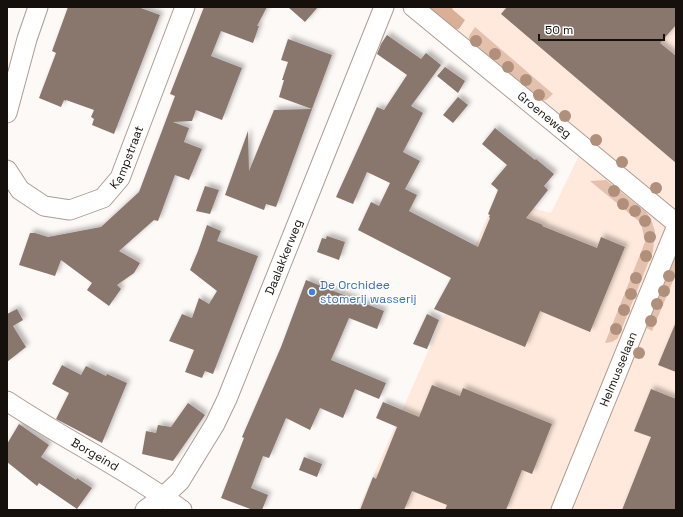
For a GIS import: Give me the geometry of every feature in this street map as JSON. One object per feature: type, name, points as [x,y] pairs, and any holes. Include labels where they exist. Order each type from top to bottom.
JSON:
[{"type":"street","points":[[7,113],[27,39],[38,7]]},
{"type":"street","name":"Kampstraat","points":[[7,170],[20,190],[44,206],[70,210],[102,198],[120,178],[185,7]]},
{"type":"street","name":"Daalakkerweg","points":[[163,496],[180,481],[215,424],[227,400],[372,33],[384,7]]},
{"type":"street","name":"Groeneweg","points":[[413,7],[676,223]]},
{"type":"street","name":"Helmusselaan","points":[[561,510],[676,228]]},
{"type":"street","name":"Borgeind","points":[[7,401],[37,421],[144,484],[182,510]]},
{"type":"street","points":[[145,510],[163,496]]},
{"type":"shaded area","points":[[421,7],[676,7],[676,510],[358,510],[496,198],[551,213],[586,141]]},
{"type":"shaded area","points":[[424,7],[454,7],[452,9],[465,20],[459,29],[451,30]]},
{"type":"shaded area","points":[[475,27],[553,94],[546,100],[539,101],[468,43],[469,36]]},
{"type":"shaded area","points":[[606,180],[646,212],[651,219],[655,231],[653,251],[618,338],[612,342],[605,343],[645,242],[641,223],[590,181]]},
{"type":"shaded area","points":[[676,251],[676,274],[652,331],[645,327]]},
{"type":"building","points":[[68,7],[138,7],[160,15],[114,134],[92,125],[94,119],[91,117],[94,110],[66,100],[64,100],[61,107],[39,98],[56,53],[52,51]]},
{"type":"building","points":[[204,7],[267,7],[257,26],[259,26],[253,43],[221,31],[211,56],[242,68],[222,120],[196,110],[192,121],[173,122],[189,128],[184,142],[202,149],[189,180],[175,175],[158,221],[154,220],[119,251],[140,263],[134,273],[117,285],[121,289],[109,306],[87,290],[92,283],[61,260],[55,276],[19,265],[30,233],[48,237],[101,227],[139,192],[175,96],[170,94]]},
{"type":"building","points":[[288,7],[318,7],[305,22]]},
{"type":"building","points":[[507,7],[676,7],[676,25],[660,43],[676,56],[676,163],[501,14]]},
{"type":"building","points":[[387,35],[421,59],[426,53],[441,65],[411,106],[423,113],[403,152],[420,161],[405,189],[417,195],[409,211],[478,247],[490,218],[490,215],[488,214],[498,190],[491,184],[507,165],[482,144],[495,128],[554,174],[544,186],[548,190],[526,218],[597,248],[601,237],[625,247],[590,332],[540,311],[525,347],[434,309],[451,278],[358,230],[371,202],[379,206],[390,183],[367,172],[353,204],[336,197],[377,107],[384,110],[407,75],[377,54]]},
{"type":"building","points":[[288,39],[332,55],[312,109],[279,97],[284,80],[282,80],[288,62],[281,60]]},
{"type":"building","points":[[445,67],[465,81],[458,93],[437,76]]},
{"type":"building","points":[[458,97],[468,105],[453,123],[443,115]]},
{"type":"building","points":[[312,109],[276,207],[266,204],[264,210],[225,195],[248,131],[249,171],[274,110]]},
{"type":"building","points":[[205,186],[219,190],[210,214],[196,211]]},
{"type":"building","points":[[207,225],[221,231],[217,241],[258,256],[213,374],[205,371],[202,378],[185,372],[194,350],[169,341],[182,314],[192,318],[199,298],[209,304],[217,291],[190,270]]},
{"type":"building","points":[[327,236],[345,242],[339,260],[317,252],[322,238],[326,239]]},
{"type":"building","points":[[306,280],[384,311],[377,329],[349,318],[331,360],[386,383],[379,399],[355,389],[343,418],[320,408],[310,430],[286,418],[269,458],[263,456],[251,488],[268,495],[262,510],[253,510],[221,498],[244,438],[242,437],[281,347]]},
{"type":"building","points":[[17,309],[23,320],[13,326],[26,347],[7,362],[7,314]]},
{"type":"building","points":[[427,314],[439,320],[427,349],[413,344]]},
{"type":"building","points":[[676,322],[676,372],[658,365]]},
{"type":"building","points":[[62,365],[81,375],[86,366],[106,376],[107,374],[127,383],[102,443],[56,419],[69,393],[52,384]]},
{"type":"building","points":[[432,385],[460,396],[463,388],[552,424],[532,474],[522,470],[506,510],[445,510],[447,505],[412,491],[404,510],[360,510],[373,477],[376,479],[397,427],[376,418],[383,402],[419,417]]},
{"type":"building","points":[[651,389],[676,399],[676,510],[622,510],[651,437],[634,431]]},
{"type":"building","points":[[188,403],[205,415],[173,461],[142,454],[146,431],[156,433],[158,425],[171,427]]},
{"type":"building","points":[[19,424],[49,445],[41,457],[76,480],[77,478],[92,488],[77,509],[39,483],[37,486],[7,462],[7,444]]},
{"type":"building","points":[[304,457],[322,464],[317,477],[299,470]]},
{"type":"place","name":"De Orchidee stomerij wasserij","points":[[312,292]]}]
